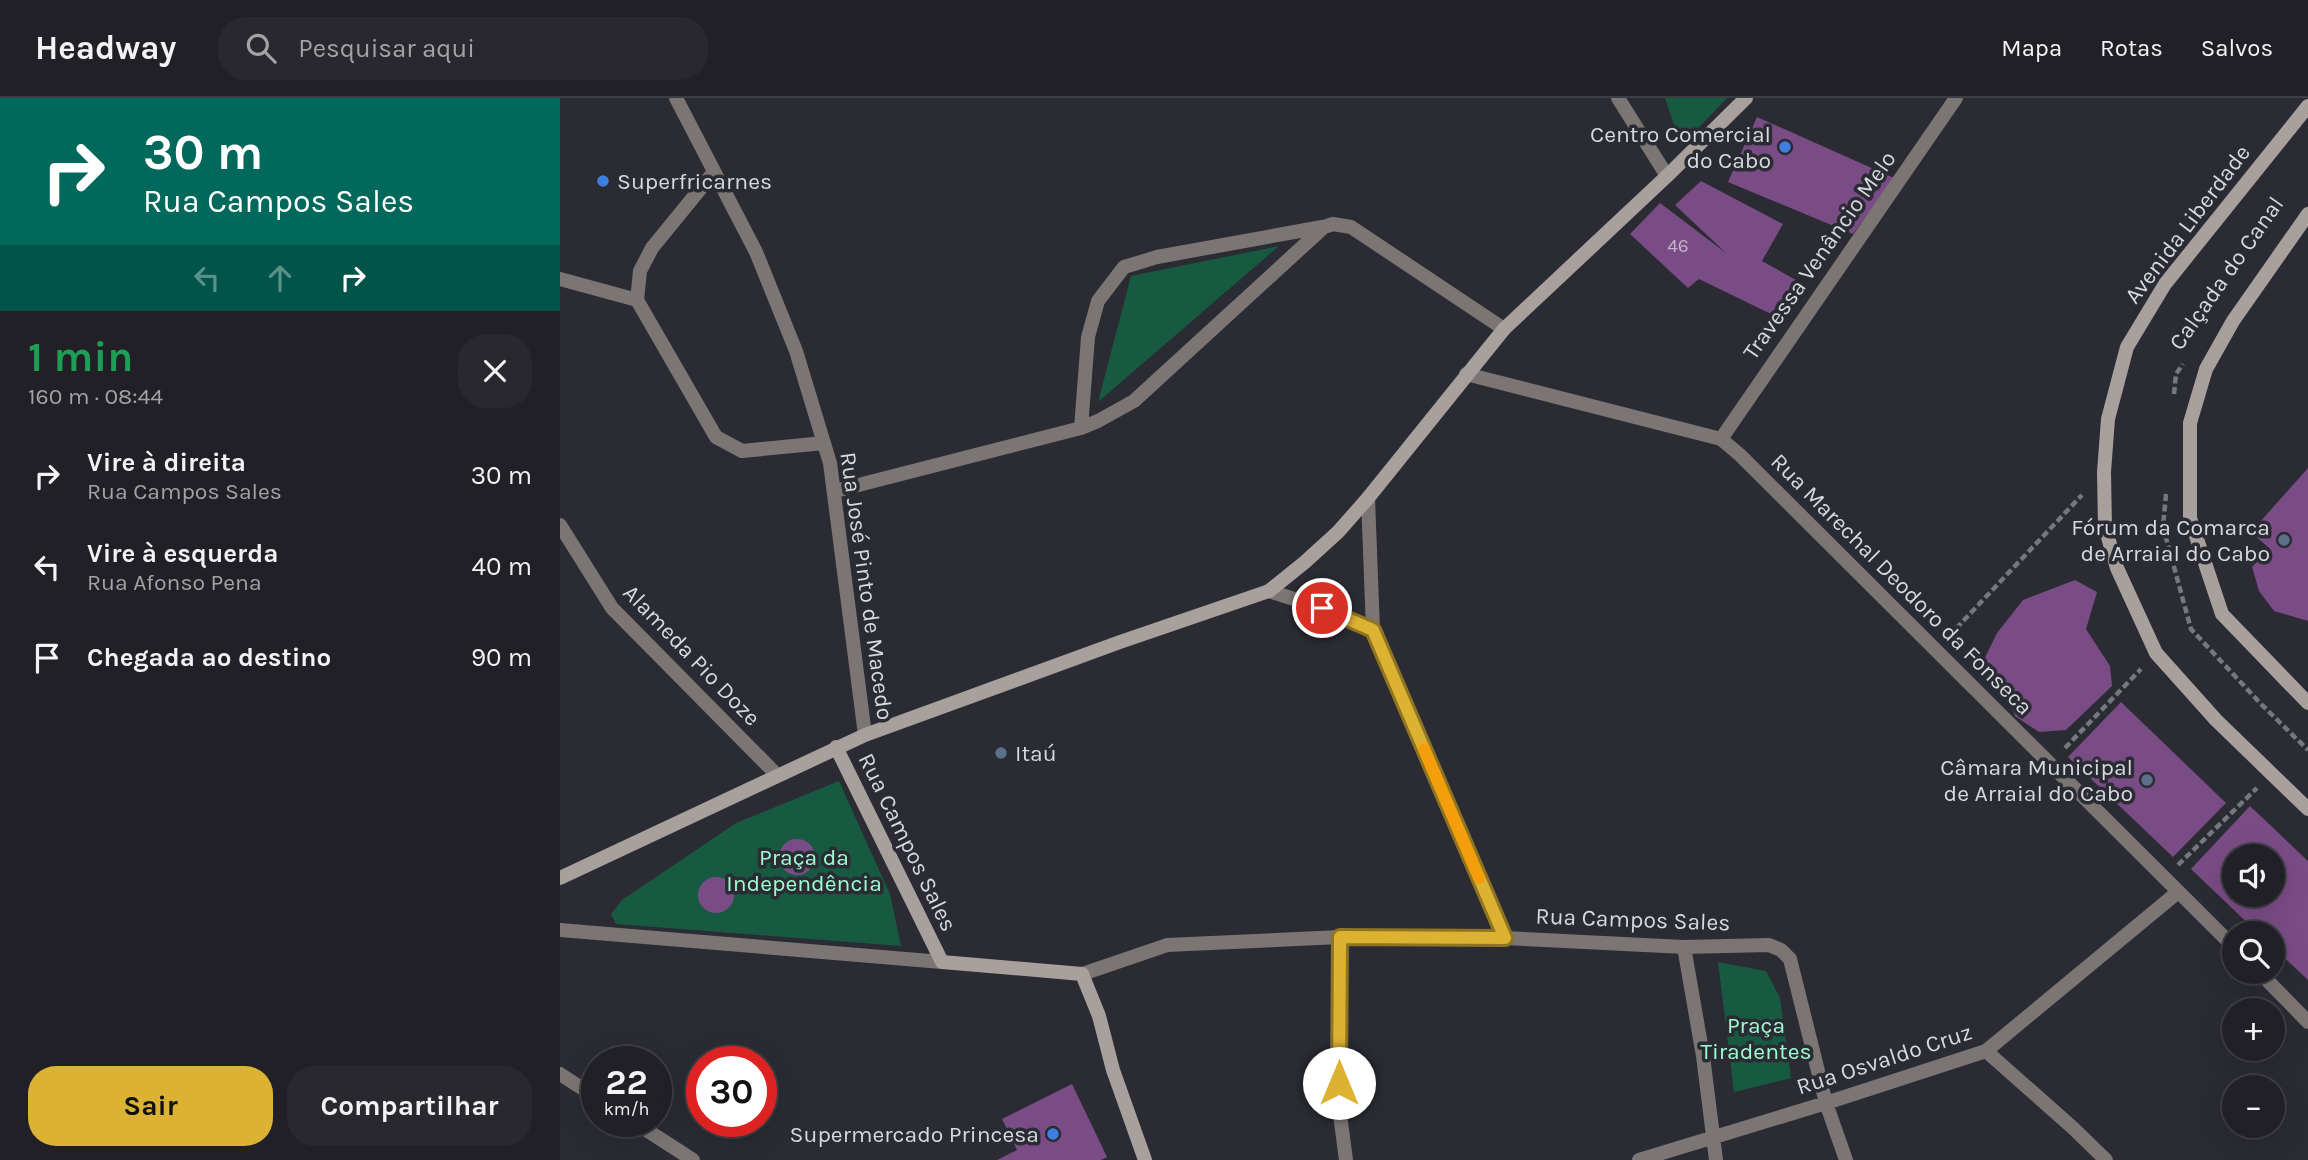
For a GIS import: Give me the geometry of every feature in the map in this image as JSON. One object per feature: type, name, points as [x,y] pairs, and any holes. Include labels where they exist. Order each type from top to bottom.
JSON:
[{"type":"main road","points":[[560,878],[865,735],[1269,591],[1322,547],[1368,498],[1504,328],[1667,176],[1746,98]]},
{"type":"main road","name":"Avenida Liberdade","points":[[2308,106],[2165,284],[2127,347],[2108,419],[2104,472],[2105,527],[2117,568],[2157,653],[2216,720],[2308,809]]},
{"type":"main road","points":[[2308,214],[2233,321],[2206,369],[2190,423],[2190,518],[2222,614],[2308,704]]},
{"type":"main road","name":"Rua Campos Sales","points":[[836,747],[942,962],[1082,974]]},
{"type":"main road","points":[[1082,974],[1099,1016],[1113,1070],[1145,1160]]},
{"type":"street","name":"Rua José Pinto de Macedo","points":[[676,98],[756,252],[796,351],[824,443],[835,491],[865,735]]},
{"type":"street","points":[[1618,98],[1667,176]]},
{"type":"street","name":"Travessa Venâncio Melo","points":[[1721,439],[1956,98]]},
{"type":"street","points":[[560,279],[637,300],[640,271],[652,248],[714,172]]},
{"type":"street","points":[[1081,428],[1088,338],[1098,301],[1124,267],[1157,257],[1333,224],[1351,227],[1504,328]]},
{"type":"street","points":[[835,491],[1081,428],[1098,421],[1134,401],[1324,227]]},
{"type":"street","name":"Rua José Pinto de Macedo","points":[[637,300],[716,438],[742,450],[824,443]]},
{"type":"street","name":"Rua Marechal Deodoro da Fonseca","points":[[1466,374],[1721,439],[1741,454],[2222,935]]},
{"type":"street","points":[[1368,498],[1373,630],[1505,938]]},
{"type":"street","name":"Alameda Pio Doze","points":[[560,525],[612,608],[777,775]]},
{"type":"street","points":[[1269,591],[1322,608],[1373,630]]},
{"type":"street","name":"Rua Osvaldo Cruz","points":[[1639,1160],[1986,1051],[2178,892]]},
{"type":"street","points":[[560,930],[942,962]]},
{"type":"street","points":[[1340,937],[1339,1107],[1346,1160]]},
{"type":"street","name":"Rua Campos Sales","points":[[1082,974],[1167,945],[1340,937],[1505,938],[1684,947],[1769,945],[1781,950],[1790,959],[1826,1103]]},
{"type":"street","points":[[1684,947],[1703,1056],[1716,1160]]},
{"type":"street","points":[[2271,984],[2308,1022]]},
{"type":"street","points":[[1986,1051],[2106,1160]]},
{"type":"street","points":[[561,1078],[581,1089]]},
{"type":"street","points":[[1826,1103],[1846,1160]]},
{"type":"street","points":[[658,1137],[694,1160]]},
{"type":"path","name":"Calçada do Canal","points":[[2174,402],[2176,374],[2184,363]]},
{"type":"path","points":[[1936,650],[2104,472]]},
{"type":"path","points":[[2167,485],[2163,527],[2191,629],[2308,750]]},
{"type":"path","points":[[2049,764],[2157,653]]},
{"type":"path","points":[[2165,878],[2270,774]]},
{"type":"green space","points":[[1665,98],[1727,98],[1681,146]]},
{"type":"green space","points":[[1279,246],[1098,402],[1131,276]]},
{"type":"green space","name":"Praça da Independência","points":[[839,781],[890,894],[901,946],[616,924],[611,914],[622,900],[736,823]]},
{"type":"green space","name":"Praça Tiradentes","points":[[1718,962],[1766,971],[1780,998],[1791,1078],[1734,1092]]},
{"type":"building","name":"Centro Comercial do Cabo","points":[[1757,117],[1894,178],[1853,234],[1728,182]]},
{"type":"building","points":[[1701,181],[1783,224],[1762,261],[1796,280],[1771,314],[1699,279],[1688,288],[1630,234],[1660,203],[1726,253],[1675,205]]},
{"type":"building","name":"Fórum da Comarca de Arraial do Cabo","points":[[2308,468],[2308,621],[2274,611],[2259,591],[2252,567],[2269,548],[2251,532]]},
{"type":"building","points":[[2075,580],[2097,592],[2086,629],[2110,666],[2112,686],[2066,730],[2039,732],[2015,716],[2005,686],[1981,666],[1997,633],[2023,600]]},
{"type":"building","name":"Câmara Municipal de Arraial do Cabo","points":[[2121,702],[2226,803],[2173,857],[2068,757]]},
{"type":"building","points":[[2250,806],[2308,861],[2308,980],[2285,958],[2285,921],[2245,921],[2231,907],[2285,907],[2285,844],[2222,844],[2222,899],[2191,869]]},
{"type":"building","points":[[797,839],[810,844],[815,857],[810,870],[797,875],[784,870],[779,857],[784,844]]},
{"type":"building","points":[[716,877],[729,882],[734,895],[729,908],[716,913],[703,908],[698,895],[703,882]]},
{"type":"building","name":"Supermercado Princesa","points":[[1072,1084],[1107,1157],[1101,1160],[997,1160],[1017,1150],[1002,1119]]},
{"type":"slow traffic","points":[[1424,749],[1479,878]]},
{"type":"place","name":"Centro Comercial do Cabo","points":[[1785,147]]},
{"type":"place","name":"Superfricarnes","points":[[603,181]]},
{"type":"place","name":"Fórum da Comarca de Arraial do Cabo","points":[[2284,540]]},
{"type":"place","name":"Itaú","points":[[1001,753]]},
{"type":"place","name":"Câmara Municipal de Arraial do Cabo","points":[[2147,780]]},
{"type":"place","name":"Supermercado Princesa","points":[[1053,1134]]},
{"type":"route","points":[[1322,608],[1373,630],[1505,938],[1340,937],[1339,1083]]}]
